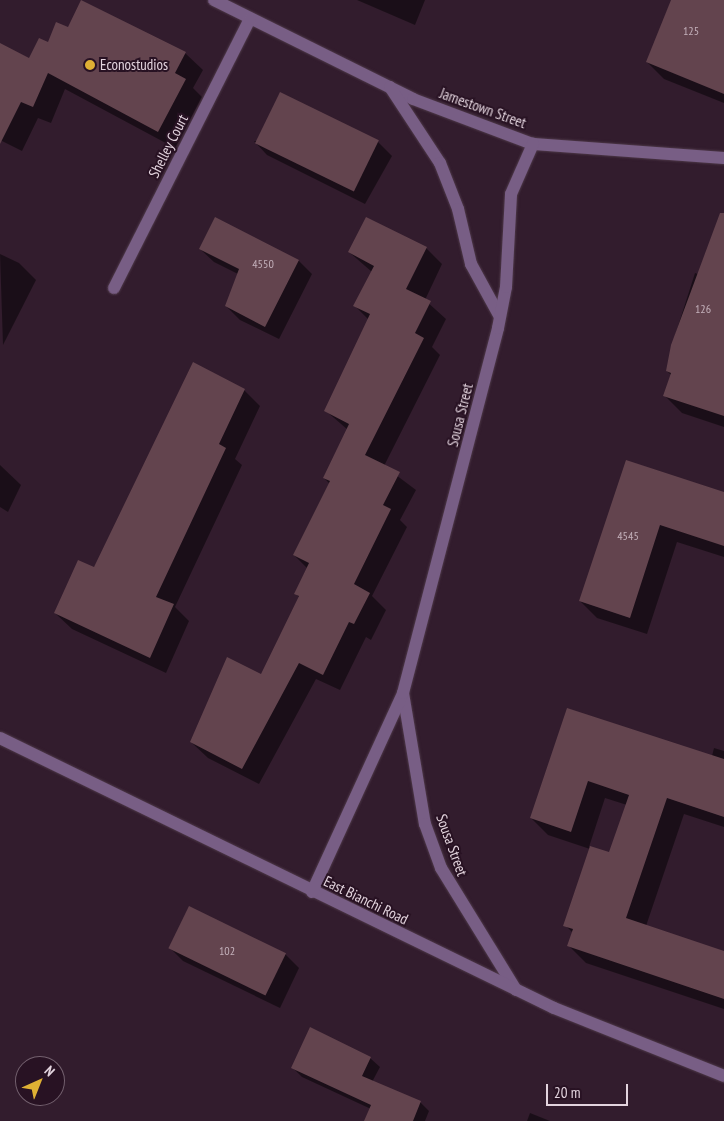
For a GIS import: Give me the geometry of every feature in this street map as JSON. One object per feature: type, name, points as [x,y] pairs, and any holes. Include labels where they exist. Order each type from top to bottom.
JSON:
[{"type":"street","name":"Jamestown Street","points":[[214,0],[390,87],[533,144],[724,158]]},
{"type":"street","name":"Shelley Court","points":[[114,288],[250,18]]},
{"type":"street","points":[[390,87],[440,163],[458,210],[471,264],[500,317]]},
{"type":"street","name":"Sousa Street","points":[[312,892],[403,693],[500,317],[511,194],[533,144]]},
{"type":"street","name":"Sousa Street","points":[[403,693],[425,824],[441,868],[516,990]]},
{"type":"street","name":"East Bianchi Road","points":[[0,738],[516,990],[724,1076]]},
{"type":"building","name":"Econostudios","points":[[81,0],[186,52],[175,73],[186,79],[158,132],[48,73],[33,107],[21,102],[0,144],[0,43],[29,58],[39,38],[48,42],[56,22],[68,27]]},
{"type":"building","points":[[671,0],[724,0],[724,94],[646,62]]},
{"type":"building","points":[[280,92],[379,140],[354,191],[255,143]]},
{"type":"building","points":[[720,213],[724,213],[724,416],[663,396],[671,373],[666,371],[671,345]]},
{"type":"building","points":[[215,217],[299,260],[265,327],[225,306],[239,269],[199,249]]},
{"type":"building","points":[[366,217],[427,247],[406,289],[431,301],[415,333],[424,338],[365,455],[400,472],[383,505],[391,509],[354,584],[370,593],[354,624],[349,622],[323,675],[299,663],[242,769],[190,742],[227,657],[261,674],[299,596],[294,594],[309,563],[293,555],[330,481],[323,478],[349,424],[324,411],[370,314],[353,306],[374,266],[348,252]]},
{"type":"building","points":[[193,362],[245,389],[219,444],[226,448],[156,597],[174,604],[150,658],[54,613],[78,560],[94,567]]},
{"type":"building","points":[[626,460],[724,492],[724,546],[660,525],[630,618],[579,601]]},
{"type":"building","points":[[567,708],[724,759],[724,817],[667,798],[626,918],[724,951],[724,999],[567,946],[573,929],[563,926],[590,846],[609,852],[629,795],[588,781],[571,832],[530,818]]},
{"type":"building","points":[[189,906],[286,953],[265,996],[168,948]]},
{"type":"building","points":[[310,1027],[371,1057],[362,1076],[421,1101],[413,1121],[364,1121],[371,1105],[291,1068]]},
{"type":"place","name":"Econostudios","points":[[90,65]]}]
